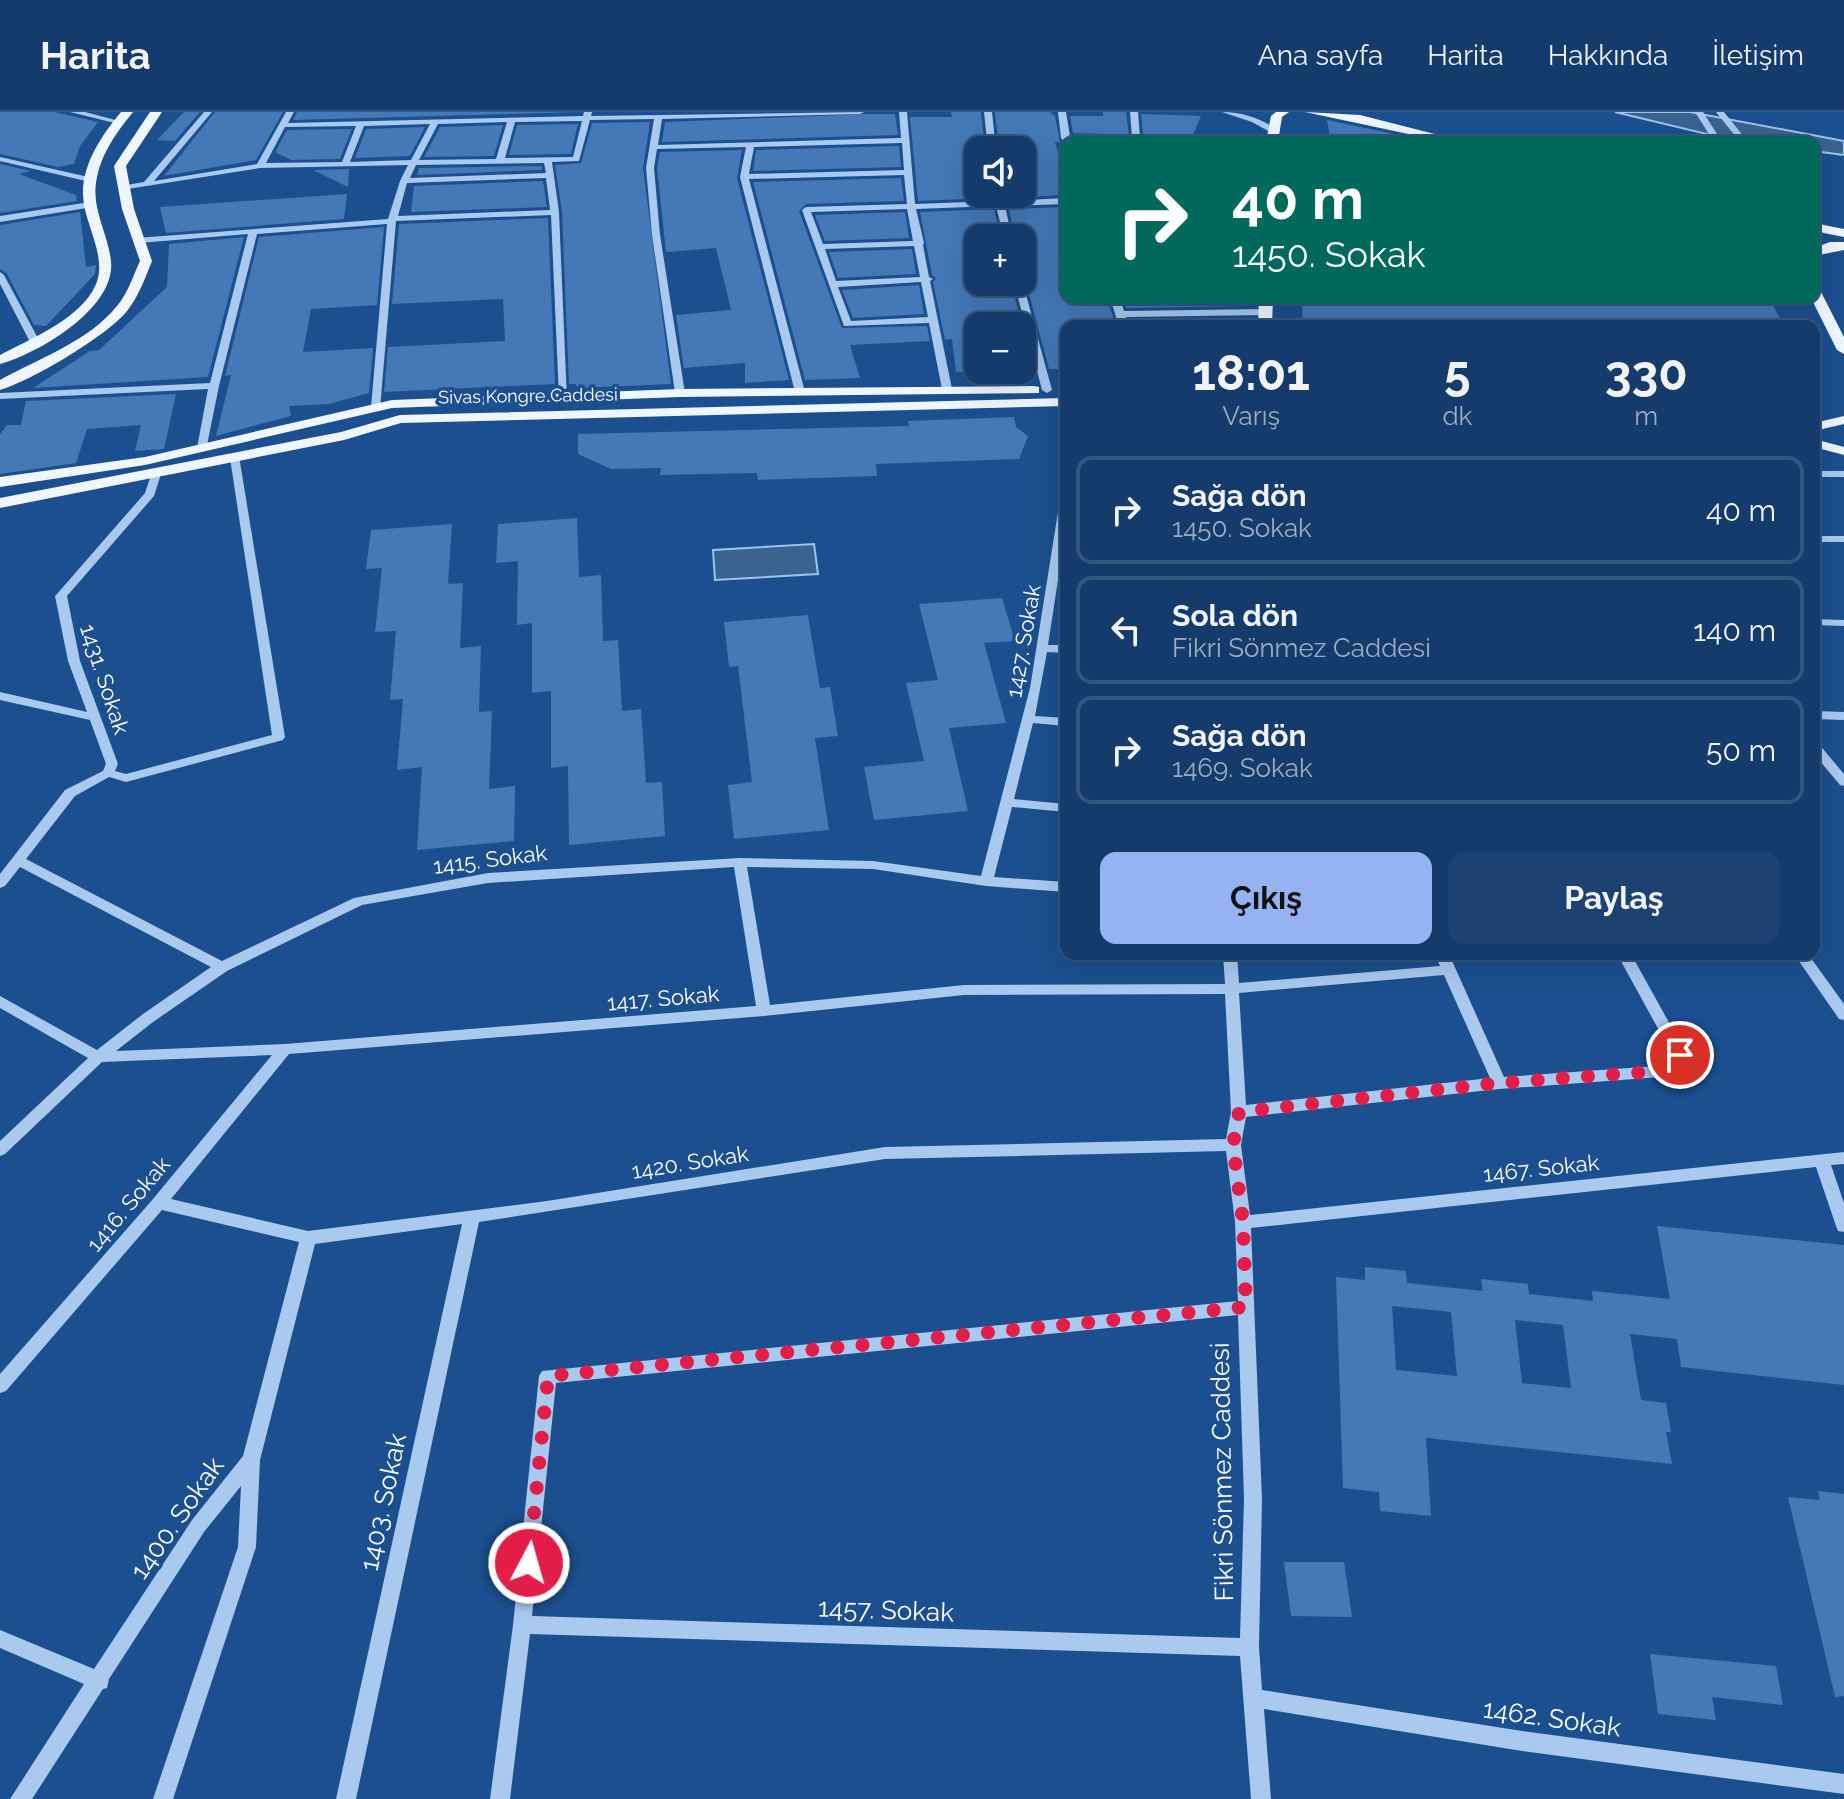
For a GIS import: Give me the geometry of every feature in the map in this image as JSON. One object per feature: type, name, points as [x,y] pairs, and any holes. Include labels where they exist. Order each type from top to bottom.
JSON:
[{"type":"main road","points":[[0,386],[81,340],[117,314],[134,289],[146,261],[120,166],[156,112]]},
{"type":"main road","points":[[1273,136],[1277,115],[1283,112]]},
{"type":"main road","points":[[1311,112],[1360,118],[1435,136]]},
{"type":"main road","points":[[0,360],[35,342],[73,316],[100,290],[105,265],[90,205],[90,180],[94,164],[123,117]]},
{"type":"main road","points":[[1820,228],[1844,233]]},
{"type":"main road","points":[[1820,250],[1844,246]]},
{"type":"main road","points":[[1820,304],[1844,350]]},
{"type":"main road","name":"Sivas Kongre Caddesi","points":[[0,482],[145,461],[392,404],[680,393],[1060,391]]},
{"type":"main road","name":"Sivas Kongre Caddesi","points":[[0,503],[344,436],[400,419],[1060,402]]},
{"type":"main road","points":[[1820,426],[1844,420]]},
{"type":"main road","points":[[1820,445],[1844,451]]},
{"type":"street","points":[[74,112],[123,117]]},
{"type":"street","points":[[147,184],[208,112]]},
{"type":"street","points":[[260,166],[290,112]]},
{"type":"street","points":[[333,125],[342,112]]},
{"type":"street","points":[[282,125],[511,122],[587,116],[658,119],[860,112]]},
{"type":"street","points":[[903,112],[911,207],[928,279],[947,389]]},
{"type":"street","points":[[988,112],[991,136]]},
{"type":"street","points":[[1062,112],[1065,136]]},
{"type":"street","points":[[1134,112],[1136,136]]},
{"type":"street","points":[[1226,112],[1255,120],[1273,136]]},
{"type":"street","points":[[1699,112],[1714,136]]},
{"type":"street","points":[[1720,112],[1739,136]]},
{"type":"street","points":[[124,188],[260,166],[576,159],[587,116]]},
{"type":"street","points":[[658,119],[656,147],[650,168],[656,235],[680,393]]},
{"type":"street","points":[[500,160],[511,122]]},
{"type":"street","points":[[376,407],[392,220],[404,181],[434,124]]},
{"type":"street","points":[[346,162],[360,125]]},
{"type":"street","points":[[656,147],[906,140]]},
{"type":"street","points":[[750,146],[744,177],[800,392]]},
{"type":"street","points":[[0,159],[90,180]]},
{"type":"street","points":[[548,160],[555,212],[564,398]]},
{"type":"street","points":[[744,177],[909,172]]},
{"type":"street","points":[[404,181],[548,175]]},
{"type":"street","points":[[1036,200],[1060,201]]},
{"type":"street","points":[[934,320],[847,324],[806,210],[964,202]]},
{"type":"street","points":[[0,219],[90,205]]},
{"type":"street","points":[[139,240],[392,220],[555,212]]},
{"type":"street","points":[[202,448],[214,386],[253,231]]},
{"type":"street","points":[[821,247],[920,243]]},
{"type":"street","points":[[0,275],[3,287],[35,342]]},
{"type":"street","points":[[835,284],[928,279]]},
{"type":"street","points":[[1023,296],[1047,390]]},
{"type":"street","points":[[1117,304],[1122,320]]},
{"type":"street","points":[[1120,314],[1266,312]]},
{"type":"street","points":[[0,396],[214,386]]},
{"type":"street","points":[[0,883],[70,793],[108,773],[126,778],[279,737],[235,458]]},
{"type":"street","name":"1431. Sokak","points":[[108,773],[112,764],[92,717],[74,661],[61,596],[150,494],[156,474]]},
{"type":"street","points":[[1820,474],[1844,474]]},
{"type":"street","points":[[1820,539],[1844,539]]},
{"type":"street","name":"1427. Sokak","points":[[986,881],[1060,578]]},
{"type":"street","points":[[1820,622],[1844,623]]},
{"type":"street","points":[[1042,648],[1060,649]]},
{"type":"street","points":[[0,696],[92,717]]},
{"type":"street","points":[[1820,715],[1844,716]]},
{"type":"street","points":[[1028,719],[1060,722]]},
{"type":"street","points":[[1820,753],[1844,782]]},
{"type":"street","points":[[1007,802],[1060,807]]},
{"type":"street","points":[[19,861],[222,967]]},
{"type":"street","points":[[740,862],[764,1011]]},
{"type":"street","name":"1415. Sokak","points":[[0,1150],[98,1057],[222,967],[359,901],[488,878],[740,862],[873,865],[986,881],[1060,887]]},
{"type":"street","name":"Fikri Sönmez Caddesi","points":[[1230,960],[1239,1112],[1233,1145],[1243,1222],[1253,1499],[1249,1647],[1261,1799]]},
{"type":"street","points":[[1445,960],[1499,1083]]},
{"type":"street","points":[[1239,1112],[1499,1083],[1661,1071],[1680,1055],[1627,960]]},
{"type":"street","points":[[1805,960],[1844,1015]]},
{"type":"street","name":"1417. Sokak","points":[[98,1057],[285,1049],[764,1011],[964,990],[1231,989],[1449,970]]},
{"type":"street","points":[[0,1001],[98,1057]]},
{"type":"street","name":"1416. Sokak","points":[[0,1386],[159,1203],[285,1049]]},
{"type":"street","name":"1420. Sokak","points":[[159,1203],[308,1238],[885,1153],[1233,1145]]},
{"type":"street","name":"1467. Sokak","points":[[1243,1222],[1844,1158]]},
{"type":"street","points":[[1821,1160],[1844,1226]]},
{"type":"street","name":"1403. Sokak","points":[[346,1799],[472,1216]]},
{"type":"street","name":"1400. Sokak","points":[[20,1799],[100,1681],[198,1526],[251,1460],[308,1238]]},
{"type":"street","points":[[500,1799],[548,1376],[1246,1307]]},
{"type":"street","points":[[163,1799],[247,1547],[251,1460]]},
{"type":"street","name":"1457. Sokak","points":[[522,1625],[1249,1647]]},
{"type":"street","points":[[0,1639],[100,1681]]},
{"type":"street","name":"1462. Sokak","points":[[1253,1698],[1522,1741],[1844,1784]]},
{"type":"water","points":[[1615,112],[1690,112],[1817,136],[1715,136]]},
{"type":"water","points":[[1820,136],[1844,141],[1844,155],[1820,152]]},
{"type":"water","points":[[814,544],[818,574],[715,580],[713,550]]},
{"type":"building","points":[[0,112],[54,112],[98,122],[80,146],[74,164],[58,167],[0,154]]},
{"type":"building","points":[[184,112],[200,112],[175,141],[157,140]]},
{"type":"building","points":[[215,112],[283,112],[256,160],[164,176]]},
{"type":"building","points":[[297,112],[581,112],[293,120]]},
{"type":"building","points":[[951,112],[981,112],[984,136],[964,136],[964,199],[918,201],[910,117],[952,117]]},
{"type":"building","points":[[995,112],[1050,112],[1055,116],[1060,142],[1055,142],[1060,159],[1060,195],[1036,196],[1036,136],[998,136]]},
{"type":"building","points":[[1103,112],[1126,112],[1129,135],[1073,133],[1070,116],[1103,116]]},
{"type":"building","points":[[895,114],[898,135],[662,142],[665,122]]},
{"type":"building","points":[[1141,114],[1201,116],[1192,136],[1143,135]]},
{"type":"building","points":[[1327,120],[1394,134],[1394,136],[1330,136]]},
{"type":"building","points":[[650,122],[643,168],[671,384],[577,388],[576,384],[569,384],[562,212],[555,165],[581,163],[592,123]]},
{"type":"building","points":[[578,124],[571,154],[509,155],[517,125]]},
{"type":"building","points":[[503,125],[494,156],[424,157],[440,127]]},
{"type":"building","points":[[425,127],[410,156],[355,158],[366,129]]},
{"type":"building","points":[[352,129],[340,159],[291,160],[275,152],[287,130]]},
{"type":"building","points":[[899,146],[901,167],[753,171],[756,150]]},
{"type":"building","points":[[742,150],[737,178],[789,380],[745,383],[745,363],[684,368],[676,315],[731,310],[716,248],[666,252],[657,168],[660,152]]},
{"type":"building","points":[[0,164],[31,171],[19,174],[76,195],[77,201],[0,213]]},
{"type":"building","points":[[542,166],[542,170],[417,175],[419,168]]},
{"type":"building","points":[[349,169],[348,187],[313,170]]},
{"type":"building","points":[[901,178],[904,201],[806,204],[799,211],[842,328],[927,326],[930,341],[850,345],[860,378],[805,380],[753,182]]},
{"type":"building","points":[[543,181],[547,207],[411,212],[414,186]]},
{"type":"building","points":[[347,194],[344,219],[166,233],[160,207]]},
{"type":"building","points":[[1060,207],[1060,304],[1109,304],[1114,320],[1060,320],[1060,369],[1049,369],[1030,296],[1036,296],[1036,224],[1012,224],[1009,209]]},
{"type":"building","points":[[994,209],[998,224],[964,224],[964,296],[1015,296],[1019,312],[964,312],[964,372],[956,372],[952,339],[945,340],[933,282],[936,278],[932,275],[920,212]]},
{"type":"building","points":[[80,212],[86,267],[96,265],[95,274],[46,326],[34,325],[7,274],[0,269],[0,225]]},
{"type":"building","points":[[905,212],[909,238],[825,241],[815,215]]},
{"type":"building","points":[[548,218],[555,384],[384,392],[388,347],[505,341],[503,299],[392,304],[399,224]]},
{"type":"building","points":[[384,227],[377,305],[311,309],[303,352],[373,348],[369,393],[329,404],[289,406],[291,416],[216,436],[231,375],[225,376],[259,237]]},
{"type":"building","points":[[244,237],[208,377],[33,388],[90,351],[99,350],[167,287],[169,244]]},
{"type":"building","points":[[912,249],[916,274],[838,278],[829,252]]},
{"type":"building","points":[[919,285],[924,314],[853,318],[842,290]]},
{"type":"building","points":[[1125,304],[1245,304],[1245,306],[1126,308]]},
{"type":"building","points":[[1772,304],[1781,320],[1303,320],[1302,305]]},
{"type":"building","points":[[1246,318],[1246,320],[1130,320]]},
{"type":"building","points":[[176,394],[164,449],[135,451],[141,425],[87,429],[76,463],[0,474],[0,434],[7,425],[21,425],[26,401]]},
{"type":"building","points":[[1014,417],[1016,427],[1028,436],[1019,459],[876,464],[877,476],[758,480],[757,473],[660,475],[661,468],[611,469],[578,454],[578,434],[909,426],[908,421]]},
{"type":"building","points":[[577,518],[579,577],[601,575],[603,641],[618,640],[622,711],[641,709],[646,783],[662,782],[665,836],[569,845],[568,766],[551,768],[551,691],[532,693],[532,623],[517,625],[518,561],[496,563],[498,524]]},
{"type":"building","points":[[452,524],[448,584],[463,583],[460,648],[481,646],[479,712],[492,711],[489,789],[515,786],[514,841],[417,850],[422,767],[397,770],[403,699],[390,700],[396,631],[375,632],[382,568],[366,569],[371,530]]},
{"type":"building","points":[[1002,598],[1015,641],[984,643],[1006,723],[949,728],[968,811],[874,820],[864,767],[924,761],[906,683],[938,680],[919,604]]},
{"type":"building","points":[[808,615],[820,688],[830,687],[838,736],[815,738],[829,830],[734,839],[728,785],[752,782],[738,666],[729,667],[724,622]]},
{"type":"building","points":[[1657,1226],[1844,1245],[1844,1385],[1681,1367],[1677,1339],[1630,1334],[1641,1400],[1666,1403],[1671,1432],[1666,1432],[1672,1464],[1426,1438],[1431,1516],[1380,1511],[1379,1492],[1343,1488],[1336,1277],[1365,1280],[1365,1267],[1406,1271],[1407,1283],[1483,1291],[1481,1279],[1528,1284],[1529,1294],[1593,1301],[1592,1291],[1670,1299]],"holes":[[[1392,1306],[1451,1312],[1457,1376],[1396,1370]],[[1515,1320],[1563,1325],[1571,1388],[1522,1383]]]},
{"type":"building","points":[[1818,1491],[1844,1494],[1844,1696],[1835,1697],[1788,1497],[1820,1500]]},
{"type":"building","points":[[1284,1562],[1344,1562],[1352,1617],[1291,1616]]},
{"type":"building","points":[[1650,1654],[1776,1666],[1783,1705],[1712,1697],[1716,1720],[1658,1714]]},
{"type":"route","points":[[529,1563],[548,1376],[1246,1307],[1243,1222],[1233,1145],[1239,1112],[1499,1083],[1661,1071],[1680,1055]]}]
